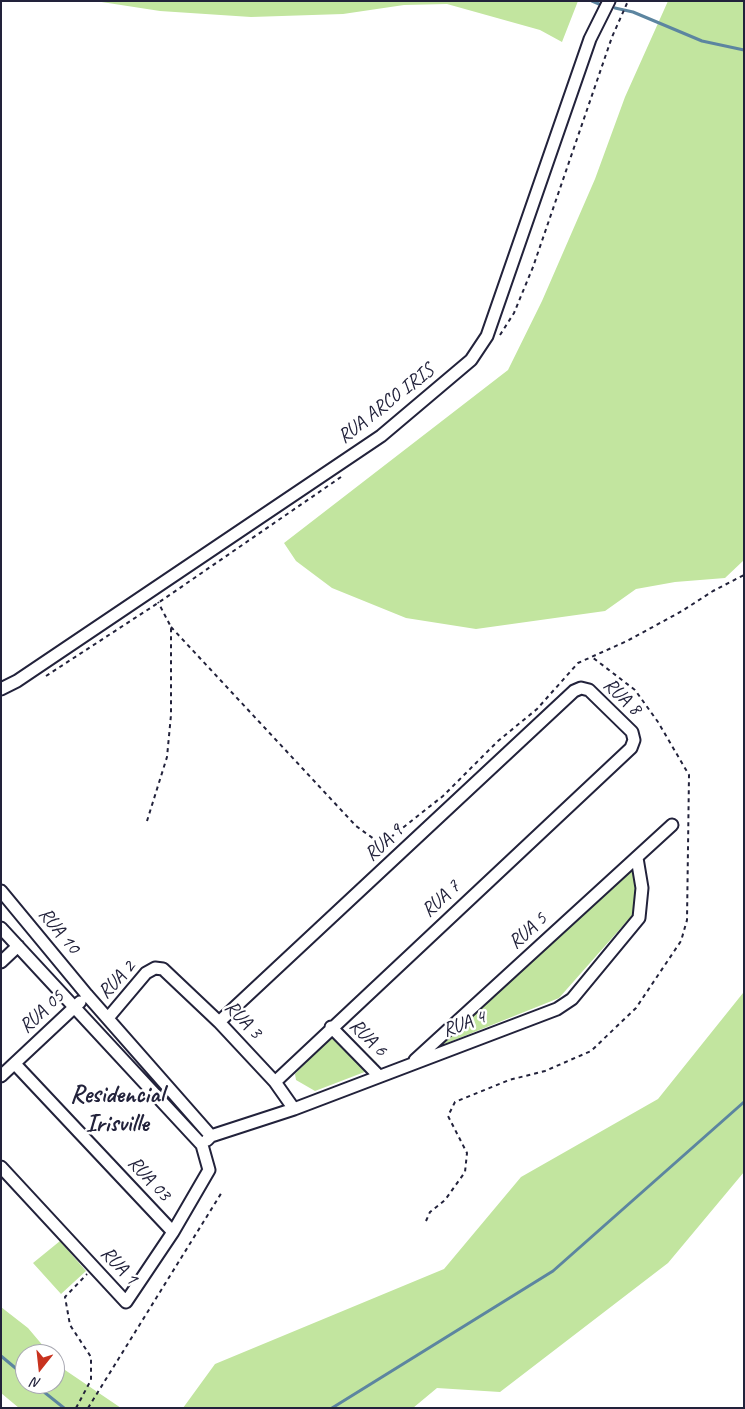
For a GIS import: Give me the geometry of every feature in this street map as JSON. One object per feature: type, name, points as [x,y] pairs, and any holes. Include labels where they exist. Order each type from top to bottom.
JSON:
[{"type":"street","name":"RUA ARCO IRIS","points":[[1,689],[17,681],[381,436],[471,360],[488,336],[590,39],[609,1]]},
{"type":"street","name":"RUA 8","points":[[574,691],[581,688],[589,690],[632,732],[633,744]]},
{"type":"street","name":"RUA 9","points":[[219,1022],[574,691]]},
{"type":"street","name":"RUA 7","points":[[275,1082],[331,1027],[633,744]]},
{"type":"street","name":"RUA 5","points":[[410,1064],[672,825]]},
{"type":"street","name":"RUA 4","points":[[211,1136],[294,1109],[557,1010],[572,999],[639,918],[642,888],[636,858]]},
{"type":"street","name":"RUA 10","points":[[1,891],[87,996]]},
{"type":"street","name":"RUA 1","points":[[1,928],[202,1145],[209,1170],[173,1232],[126,1302],[1,1167]]},
{"type":"street","points":[[1,962],[18,946]]},
{"type":"street","name":"RUA 3","points":[[155,968],[163,969],[219,1022],[275,1082],[294,1109]]},
{"type":"street","name":"RUA 2","points":[[108,1018],[146,973],[155,968]]},
{"type":"street","name":"RUA 05","points":[[1,1076],[87,996]]},
{"type":"street","points":[[87,996],[211,1136],[202,1145]]},
{"type":"street","name":"RUA 6","points":[[331,1027],[380,1076]]},
{"type":"street","name":"RUA 03","points":[[15,1064],[173,1232]]},
{"type":"path","points":[[496,341],[514,313],[533,267],[612,36],[628,1]]},
{"type":"path","points":[[46,676],[158,603],[346,474]]},
{"type":"path","points":[[152,590],[171,627],[356,826],[374,839],[386,841],[443,796],[498,741],[536,709],[578,663],[667,620],[744,575]]},
{"type":"path","points":[[147,821],[166,757],[171,714],[171,627]]},
{"type":"path","points":[[88,1408],[222,1192]]},
{"type":"path","points":[[76,1408],[91,1380],[91,1357],[70,1325],[65,1297],[94,1268]]},
{"type":"green space","points":[[95,1],[578,1],[562,42],[540,30],[447,4],[404,5],[343,14],[251,17],[160,11]]},
{"type":"green space","points":[[668,1],[744,1],[744,560],[725,578],[675,582],[636,589],[605,611],[476,629],[406,618],[332,588],[296,561],[284,543],[508,370],[542,301],[595,179],[625,97]]},
{"type":"green space","points":[[633,868],[637,868],[638,871],[635,912],[559,998],[442,1045]]},
{"type":"green space","points":[[744,977],[744,1172],[668,1263],[500,1392],[437,1388],[413,1408],[183,1408],[215,1364],[444,1269],[521,1177],[658,1099],[743,993]]},
{"type":"green space","points":[[339,1029],[377,1063],[375,1068],[315,1091],[296,1080],[295,1074]]},
{"type":"green space","points":[[60,1241],[86,1271],[61,1294],[33,1263]]},
{"type":"green space","points":[[1,1307],[28,1328],[42,1344],[15,1344],[15,1394],[65,1394],[65,1370],[121,1408],[19,1408],[1,1393]]},
{"type":"waterway","points":[[592,1],[599,4]]},
{"type":"waterway","points":[[615,8],[633,12],[702,41],[744,50]]},
{"type":"waterway","points":[[332,1408],[553,1271],[744,1102]]},
{"type":"waterway","points":[[1,1356],[15,1368]]},
{"type":"waterway","points":[[46,1394],[64,1408]]},
{"type":"district","name":"Residencial Irisville","points":[[117,1110]]}]
